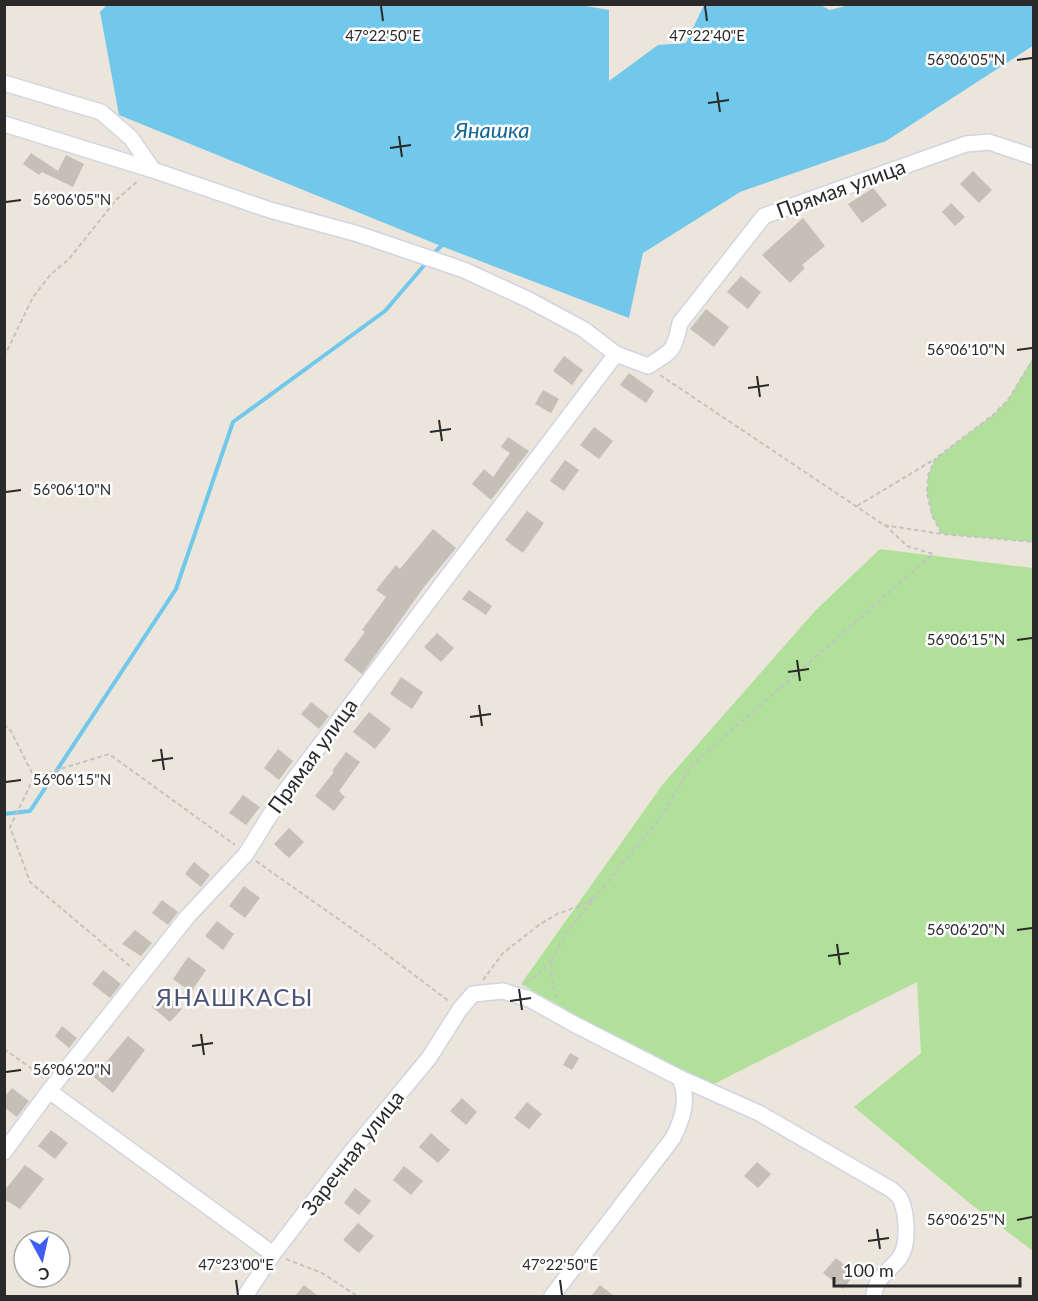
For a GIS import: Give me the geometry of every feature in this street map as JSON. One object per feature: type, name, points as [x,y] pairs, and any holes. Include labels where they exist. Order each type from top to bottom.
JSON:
[{"type":"street","points":[[4,83],[101,112],[131,138],[153,170]]},
{"type":"street","points":[[4,124],[153,170],[270,210],[358,234],[464,270],[527,299],[583,329],[616,354],[648,366]]},
{"type":"street","name":"Прямая улица","points":[[648,366],[670,352],[676,345],[680,323],[764,216],[966,144],[989,142],[1034,157]]},
{"type":"street","name":"Прямая улица","points":[[4,1152],[188,916],[246,854],[283,794],[616,354]]},
{"type":"street","points":[[473,994],[504,991],[529,999],[680,1078],[759,1113],[892,1190],[900,1198],[904,1209],[905,1247],[900,1257],[880,1279],[874,1296]]},
{"type":"street","name":"Заречная улица","points":[[245,1296],[273,1254],[352,1151],[429,1058],[460,1009],[473,994]]},
{"type":"street","points":[[552,1296],[673,1138],[685,1101],[685,1089],[680,1078]]},
{"type":"street","points":[[52,1088],[273,1254]]},
{"type":"path","points":[[4,357],[33,297],[51,274],[69,259],[116,200],[153,170]]},
{"type":"path","points":[[857,506],[935,459],[993,416],[1008,400],[1034,358]]},
{"type":"path","points":[[504,991],[526,983],[541,972],[552,959],[567,932],[663,814],[691,766],[933,554],[907,546],[884,525],[857,506],[648,366]]},
{"type":"path","points":[[935,459],[928,476],[927,493],[932,515],[942,534]]},
{"type":"path","points":[[884,525],[942,534],[1034,542]]},
{"type":"path","points":[[4,724],[11,731],[34,777]]},
{"type":"path","points":[[141,975],[30,882],[10,827],[34,777],[109,754],[460,1009]]},
{"type":"path","points":[[473,994],[503,953],[557,914],[597,896]]},
{"type":"path","points":[[552,959],[551,973],[557,1001]]},
{"type":"path","points":[[4,1049],[52,1088]]},
{"type":"path","points":[[273,1254],[322,1273],[357,1296]]},
{"type":"green space","points":[[1033,358],[1033,542],[942,534],[932,515],[927,493],[928,476],[935,459],[993,415],[1008,400]]},
{"type":"green space","points":[[880,549],[1033,568],[1033,1251],[972,1205],[854,1107],[921,1053],[917,982],[706,1088],[521,984],[663,784],[815,611]]},
{"type":"water","name":"Янашка","points":[[108,4],[580,5],[609,10],[609,81],[658,45],[686,43],[704,5],[818,4],[830,10],[853,4],[1033,5],[1034,45],[886,141],[740,192],[643,253],[629,318],[441,246],[119,115],[100,12]]},
{"type":"building","points":[[31,153],[58,171],[66,155],[84,164],[73,187],[42,172],[39,175],[23,164]]},
{"type":"building","points":[[973,171],[992,190],[979,203],[960,184]]},
{"type":"building","points":[[873,188],[887,205],[862,223],[848,204]]},
{"type":"building","points":[[951,203],[965,217],[955,226],[942,212]]},
{"type":"building","points":[[803,218],[825,246],[802,265],[805,268],[790,283],[762,255]]},
{"type":"building","points":[[741,276],[761,292],[748,309],[727,292]]},
{"type":"building","points":[[706,309],[729,327],[714,347],[690,329]]},
{"type":"building","points":[[564,356],[583,370],[572,385],[553,371]]},
{"type":"building","points":[[629,373],[654,391],[646,403],[620,385]]},
{"type":"building","points":[[543,390],[559,399],[551,413],[535,404]]},
{"type":"building","points":[[594,427],[613,441],[599,459],[580,445]]},
{"type":"building","points":[[508,437],[529,451],[491,500],[472,484],[484,469],[493,477],[510,453],[501,447]]},
{"type":"building","points":[[565,460],[579,470],[564,491],[550,481]]},
{"type":"building","points":[[527,511],[544,523],[523,553],[505,540]]},
{"type":"building","points":[[433,529],[456,548],[424,587],[362,674],[344,660],[365,632],[362,630],[386,597],[376,590],[396,565],[400,569]]},
{"type":"building","points":[[469,590],[492,606],[486,615],[462,599]]},
{"type":"building","points":[[437,633],[454,648],[441,662],[424,647]]},
{"type":"building","points":[[401,677],[423,692],[412,709],[390,694]]},
{"type":"building","points":[[311,702],[329,716],[319,729],[301,714]]},
{"type":"building","points":[[369,712],[391,729],[375,749],[353,732]]},
{"type":"building","points":[[278,749],[293,761],[279,780],[264,768]]},
{"type":"building","points":[[346,752],[360,762],[339,791],[345,797],[334,811],[315,796]]},
{"type":"building","points":[[243,795],[260,807],[246,825],[229,813]]},
{"type":"building","points":[[289,828],[304,842],[289,858],[274,844]]},
{"type":"building","points":[[194,862],[210,875],[201,887],[185,874]]},
{"type":"building","points":[[244,886],[260,898],[245,918],[229,906]]},
{"type":"building","points":[[162,900],[178,912],[168,925],[152,913]]},
{"type":"building","points":[[217,921],[234,934],[223,950],[205,936]]},
{"type":"building","points":[[135,930],[152,943],[141,956],[122,944]]},
{"type":"building","points":[[188,957],[206,970],[191,992],[173,979]]},
{"type":"building","points":[[103,970],[121,984],[110,998],[92,984]]},
{"type":"building","points":[[164,993],[182,1009],[170,1022],[152,1007]]},
{"type":"building","points":[[62,1026],[77,1038],[69,1048],[55,1036]]},
{"type":"building","points":[[128,1036],[145,1050],[113,1093],[94,1077]]},
{"type":"building","points":[[570,1053],[579,1058],[572,1070],[563,1065]]},
{"type":"building","points":[[12,1088],[29,1101],[17,1117],[4,1107],[4,1097]]},
{"type":"building","points":[[462,1098],[477,1112],[466,1125],[450,1111]]},
{"type":"building","points":[[527,1102],[542,1114],[529,1129],[514,1118]]},
{"type":"building","points":[[51,1130],[68,1143],[55,1159],[38,1146]]},
{"type":"building","points":[[431,1133],[450,1150],[438,1163],[419,1147]]},
{"type":"building","points":[[757,1162],[771,1174],[758,1188],[744,1176]]},
{"type":"building","points":[[25,1165],[44,1179],[20,1209],[4,1199],[4,1191]]},
{"type":"building","points":[[404,1166],[423,1181],[411,1195],[393,1180]]},
{"type":"building","points":[[355,1188],[371,1201],[359,1215],[344,1203]]},
{"type":"building","points":[[358,1223],[374,1236],[359,1253],[343,1240]]},
{"type":"building","points":[[836,1258],[855,1274],[843,1289],[823,1273]]},
{"type":"building","points":[[304,1285],[318,1296],[295,1296]]},
{"type":"building","points":[[600,1285],[614,1296],[591,1296]]},
{"type":"waterway","points":[[433,254],[441,246]]},
{"type":"waterway","points":[[4,814],[30,811],[176,589],[233,422],[385,311],[427,262]]},
{"type":"district","name":"ЯНАШКАСЫ","points":[[235,998]]}]
